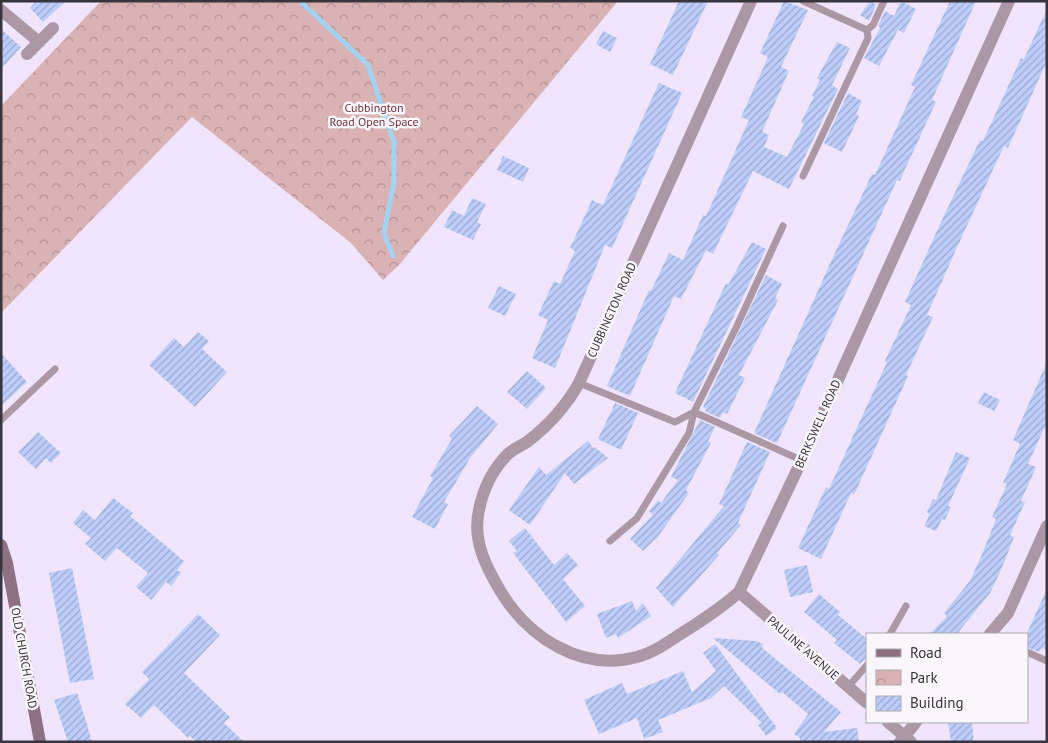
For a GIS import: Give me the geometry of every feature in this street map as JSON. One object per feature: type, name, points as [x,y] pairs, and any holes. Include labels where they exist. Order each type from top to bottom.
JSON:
[{"type":"main road","name":"OLD CHURCH ROAD","points":[[1,545],[8,563],[40,742]]},
{"type":"street","name":"CUBBINGTON ROAD","points":[[504,597],[487,569],[479,546],[477,528],[484,492],[494,471],[509,453],[527,442],[569,402],[752,1]]},
{"type":"street","name":"BERKSWELL ROAD","points":[[504,597],[536,633],[557,648],[598,661],[637,657],[655,650],[726,604],[738,592],[747,579],[1010,1]]},
{"type":"street","points":[[1,10],[39,42]]},
{"type":"street","points":[[27,54],[53,28]]},
{"type":"street","points":[[991,633],[1008,613],[1047,526]]},
{"type":"street","name":"PAULINE AVENUE","points":[[738,592],[866,702]]},
{"type":"street","points":[[889,723],[905,740],[915,723]]},
{"type":"lane","points":[[803,1],[867,30]]},
{"type":"lane","points":[[867,30],[873,25],[884,1]]},
{"type":"lane","points":[[803,176],[868,38],[867,30]]},
{"type":"lane","points":[[610,541],[638,518],[689,433],[694,412],[736,328],[783,226]]},
{"type":"lane","points":[[1,420],[54,369]]},
{"type":"lane","points":[[579,383],[675,422],[694,412]]},
{"type":"lane","points":[[694,412],[801,460]]},
{"type":"lane","points":[[891,633],[906,606]]},
{"type":"lane","points":[[1028,652],[1047,661]]},
{"type":"lane","points":[[848,687],[866,665]]},
{"type":"green space","name":"Cubbington Road Open Space","points":[[101,1],[618,1],[399,265],[383,280],[351,243],[192,117],[1,313],[1,106]]},
{"type":"building","points":[[36,1],[66,1],[43,22],[30,8]]},
{"type":"building","points":[[679,1],[708,1],[673,75],[650,64]]},
{"type":"building","points":[[784,1],[808,10],[781,67],[789,71],[762,132],[769,135],[764,147],[787,157],[804,124],[801,122],[814,97],[812,96],[820,80],[817,78],[837,42],[850,48],[832,85],[838,89],[789,189],[753,171],[713,254],[706,250],[681,299],[674,296],[630,396],[607,386],[649,290],[651,291],[669,253],[683,260],[703,215],[706,216],[749,120],[741,117],[768,57],[760,53]]},
{"type":"building","points":[[870,1],[876,5],[869,21],[860,15]]},
{"type":"building","points":[[901,1],[916,9],[904,33],[898,30],[879,66],[864,58],[880,28],[878,26],[885,11],[894,16]]},
{"type":"building","points":[[950,1],[976,1],[932,100],[936,102],[900,181],[897,180],[777,443],[774,442],[754,433],[834,255],[872,174],[875,175],[915,87],[911,85]]},
{"type":"building","points":[[1047,9],[1047,61],[1008,148],[1004,146],[958,245],[927,315],[933,317],[906,375],[908,376],[854,495],[851,493],[821,559],[798,548],[826,487],[829,489],[887,362],[885,361],[911,305],[905,302],[941,222],[980,140],[983,141],[1021,58],[1024,59]]},
{"type":"building","points":[[1,29],[21,47],[1,69]]},
{"type":"building","points":[[603,31],[617,38],[610,52],[596,44]]},
{"type":"building","points":[[659,83],[682,93],[612,248],[605,245],[555,368],[532,358],[548,320],[538,315],[554,281],[560,284],[575,251],[570,248],[592,200],[603,205]]},
{"type":"building","points":[[848,93],[862,101],[856,114],[859,116],[842,152],[824,143]]},
{"type":"building","points":[[503,156],[529,168],[523,182],[497,170]]},
{"type":"building","points":[[472,198],[486,204],[477,222],[481,224],[473,240],[444,227],[452,210],[464,216]]},
{"type":"building","points":[[752,242],[766,249],[693,402],[675,393],[726,283],[728,285]]},
{"type":"building","points":[[766,275],[782,284],[775,298],[778,300],[739,375],[745,378],[727,414],[723,412],[720,418],[705,411],[706,409],[703,407]]},
{"type":"building","points":[[499,286],[516,294],[505,316],[488,308]]},
{"type":"building","points":[[198,332],[209,341],[202,349],[227,372],[195,407],[149,365],[174,338],[184,347]]},
{"type":"building","points":[[1,353],[27,382],[1,406]]},
{"type":"building","points":[[1047,362],[1047,422],[1028,464],[1036,467],[1021,501],[1025,502],[1010,535],[1014,537],[1001,570],[990,593],[958,633],[931,633],[947,616],[944,613],[970,581],[983,552],[996,519],[992,517],[1007,484],[1003,483],[1020,444],[1013,440]]},
{"type":"building","points":[[527,371],[546,388],[527,409],[507,392]]},
{"type":"building","points":[[984,392],[1000,400],[994,411],[978,403]]},
{"type":"building","points":[[615,403],[638,413],[621,450],[598,439]]},
{"type":"building","points":[[477,406],[498,424],[470,458],[444,502],[448,504],[435,529],[412,517],[433,478],[430,476],[452,439],[449,436]]},
{"type":"building","points":[[700,420],[715,427],[708,441],[711,443],[686,490],[689,493],[657,538],[643,551],[630,539],[653,515],[649,511],[658,500],[661,503],[678,480],[671,477]]},
{"type":"building","points":[[38,432],[61,453],[51,463],[46,458],[36,469],[18,452]]},
{"type":"building","points":[[588,441],[594,449],[595,447],[608,458],[574,484],[565,473],[530,525],[509,510],[539,467],[546,475]]},
{"type":"building","points":[[747,442],[770,452],[738,523],[741,525],[717,553],[719,555],[673,607],[656,588],[724,506],[719,504]]},
{"type":"building","points":[[956,452],[970,458],[948,506],[951,507],[945,520],[942,519],[936,531],[924,526],[930,514],[927,512],[933,499],[936,500]]},
{"type":"building","points":[[113,498],[133,513],[130,516],[184,561],[177,570],[181,573],[171,586],[166,582],[151,600],[136,587],[148,573],[117,548],[105,561],[85,544],[91,538],[73,523],[83,510],[95,520]]},
{"type":"building","points":[[525,528],[554,565],[567,553],[578,565],[563,579],[585,606],[566,622],[513,553],[517,551],[509,541]]},
{"type":"building","points":[[807,565],[813,592],[790,597],[784,570]]},
{"type":"building","points":[[72,568],[94,679],[70,683],[49,573]]},
{"type":"building","points":[[1047,589],[1047,650],[1042,648],[1039,652],[1028,647],[1027,633]]},
{"type":"building","points":[[819,594],[840,612],[838,615],[866,638],[866,658],[860,664],[834,643],[837,640],[804,612]]},
{"type":"building","points":[[632,601],[636,611],[643,603],[651,616],[618,638],[616,634],[606,638],[597,614]]},
{"type":"building","points":[[198,614],[220,635],[184,673],[230,717],[224,723],[244,742],[197,742],[190,736],[188,738],[154,705],[141,718],[125,704],[149,679],[142,672]]},
{"type":"building","points":[[713,638],[756,641],[763,644],[762,648],[841,712],[824,732],[857,728],[859,742],[800,742],[800,738],[794,734],[808,714],[782,692],[780,694]]},
{"type":"building","points":[[715,644],[777,728],[766,736],[758,725],[762,723],[724,686],[711,698],[658,720],[663,732],[644,739],[637,718],[599,734],[584,700],[622,683],[627,694],[683,671],[692,692],[716,671],[703,653]]},
{"type":"building","points":[[77,693],[92,742],[68,742],[54,700]]},
{"type":"building","points":[[948,723],[972,723],[974,742],[951,742]]},
{"type":"waterway","points":[[300,1],[368,65],[394,142],[394,183],[384,233],[393,256]]}]
